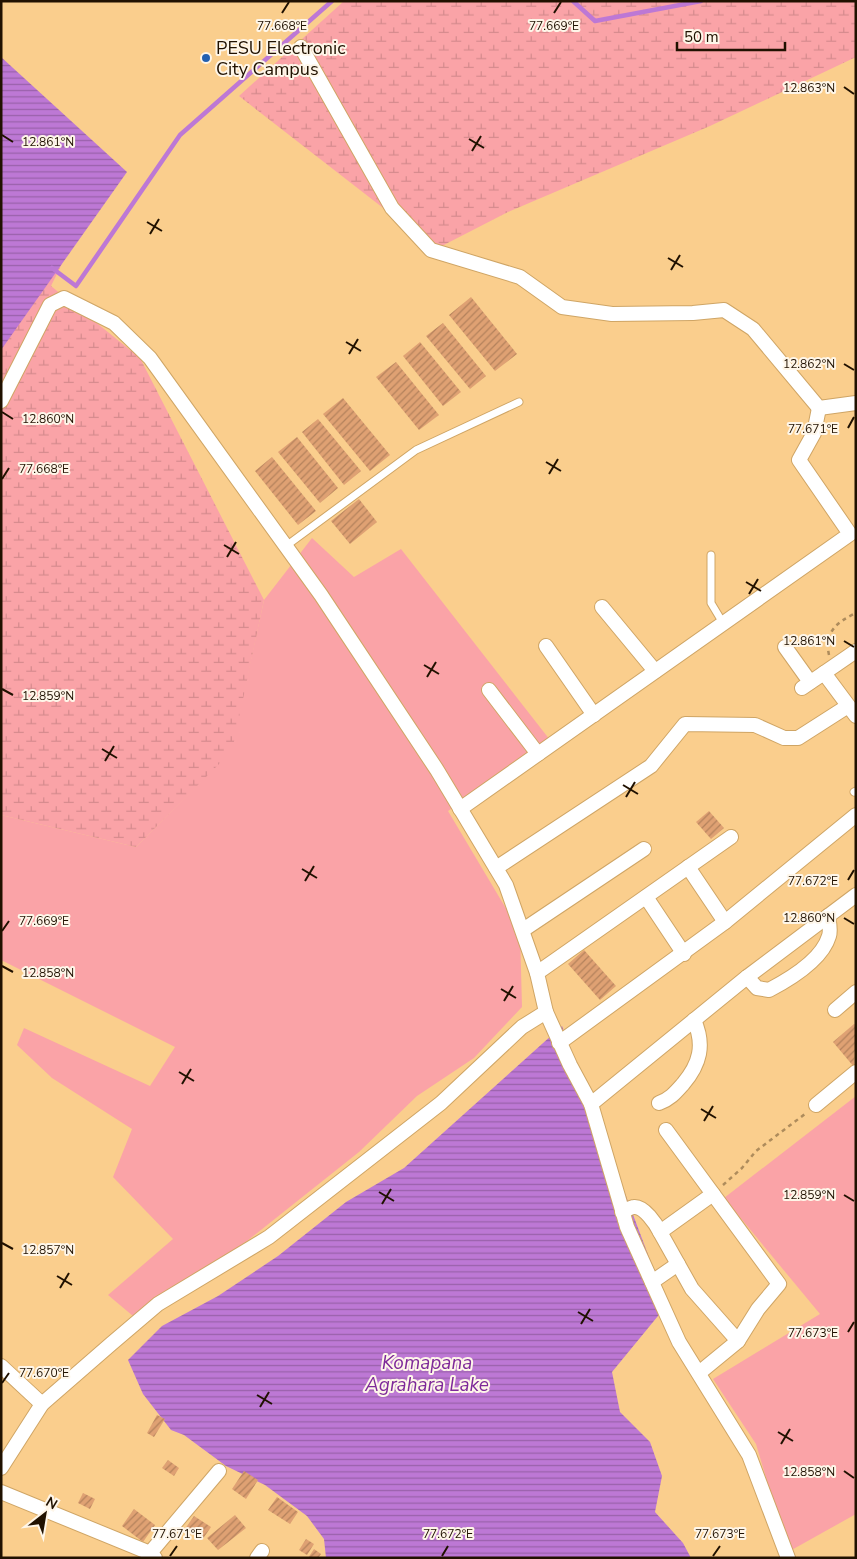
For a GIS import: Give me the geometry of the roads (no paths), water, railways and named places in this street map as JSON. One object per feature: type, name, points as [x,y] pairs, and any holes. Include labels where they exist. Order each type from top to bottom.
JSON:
[{"type":"street","points":[[301,48],[392,208],[430,250],[520,277],[562,307],[612,314],[693,313],[724,310],[753,329],[819,408]]},
{"type":"street","points":[[1,401],[50,305],[64,298],[114,323],[150,358],[326,604],[460,809],[506,885],[537,973],[546,1012],[559,1043],[591,1104],[627,1227],[679,1342],[749,1455],[788,1558]]},
{"type":"street","points":[[819,408],[856,402]]},
{"type":"street","points":[[460,809],[850,534],[799,460],[814,433],[819,408]]},
{"type":"street","points":[[602,607],[655,672]]},
{"type":"street","points":[[546,646],[594,715]]},
{"type":"street","points":[[785,647],[806,685],[856,651]]},
{"type":"street","points":[[496,868],[651,766],[685,724],[755,725],[784,738],[798,738],[852,711],[828,670]]},
{"type":"street","points":[[489,690],[538,754]]},
{"type":"street","points":[[559,1043],[684,954],[856,815]]},
{"type":"street","points":[[537,973],[731,837]]},
{"type":"street","points":[[523,930],[644,849]]},
{"type":"street","points":[[688,867],[725,922]]},
{"type":"street","points":[[591,1104],[747,977],[856,895]]},
{"type":"street","points":[[646,898],[684,954]]},
{"type":"street","points":[[747,977],[758,988],[768,990],[799,971],[823,947],[829,935],[828,916]]},
{"type":"street","points":[[836,1010],[856,992]]},
{"type":"street","points":[[1,1468],[42,1404],[158,1304],[269,1236],[441,1103],[522,1027],[546,1012]]},
{"type":"street","points":[[658,1103],[669,1099],[694,1071],[699,1060],[699,1030],[694,1020]]},
{"type":"street","points":[[816,1105],[856,1072]]},
{"type":"street","points":[[666,1130],[779,1284],[758,1309],[738,1341],[699,1373]]},
{"type":"street","points":[[660,1232],[713,1194]]},
{"type":"street","points":[[622,1212],[634,1206],[640,1208],[655,1223],[692,1289],[738,1341]]},
{"type":"street","points":[[652,1282],[678,1264]]},
{"type":"street","points":[[1,1366],[42,1404]]},
{"type":"street","points":[[1,1492],[153,1555],[219,1470]]},
{"type":"lane","points":[[286,546],[416,450],[519,402]]},
{"type":"lane","points":[[711,555],[711,603],[723,623]]},
{"type":"water","points":[[1,57],[127,172],[1,350]]},
{"type":"water","name":"Komapana Agrahara Lake","points":[[562,1026],[667,1305],[612,1372],[620,1412],[650,1442],[662,1476],[655,1512],[683,1543],[691,1558],[326,1558],[324,1539],[307,1516],[265,1485],[226,1466],[184,1435],[171,1430],[143,1394],[128,1360],[162,1326],[218,1296],[278,1256],[346,1202],[404,1168]]},
{"type":"waterway","points":[[52,268],[76,286],[180,135],[332,1]]},
{"type":"waterway","points":[[573,1],[595,21],[701,1]]},
{"type":"place","name":"PESU Electronic City Campus","points":[[206,58]]}]
